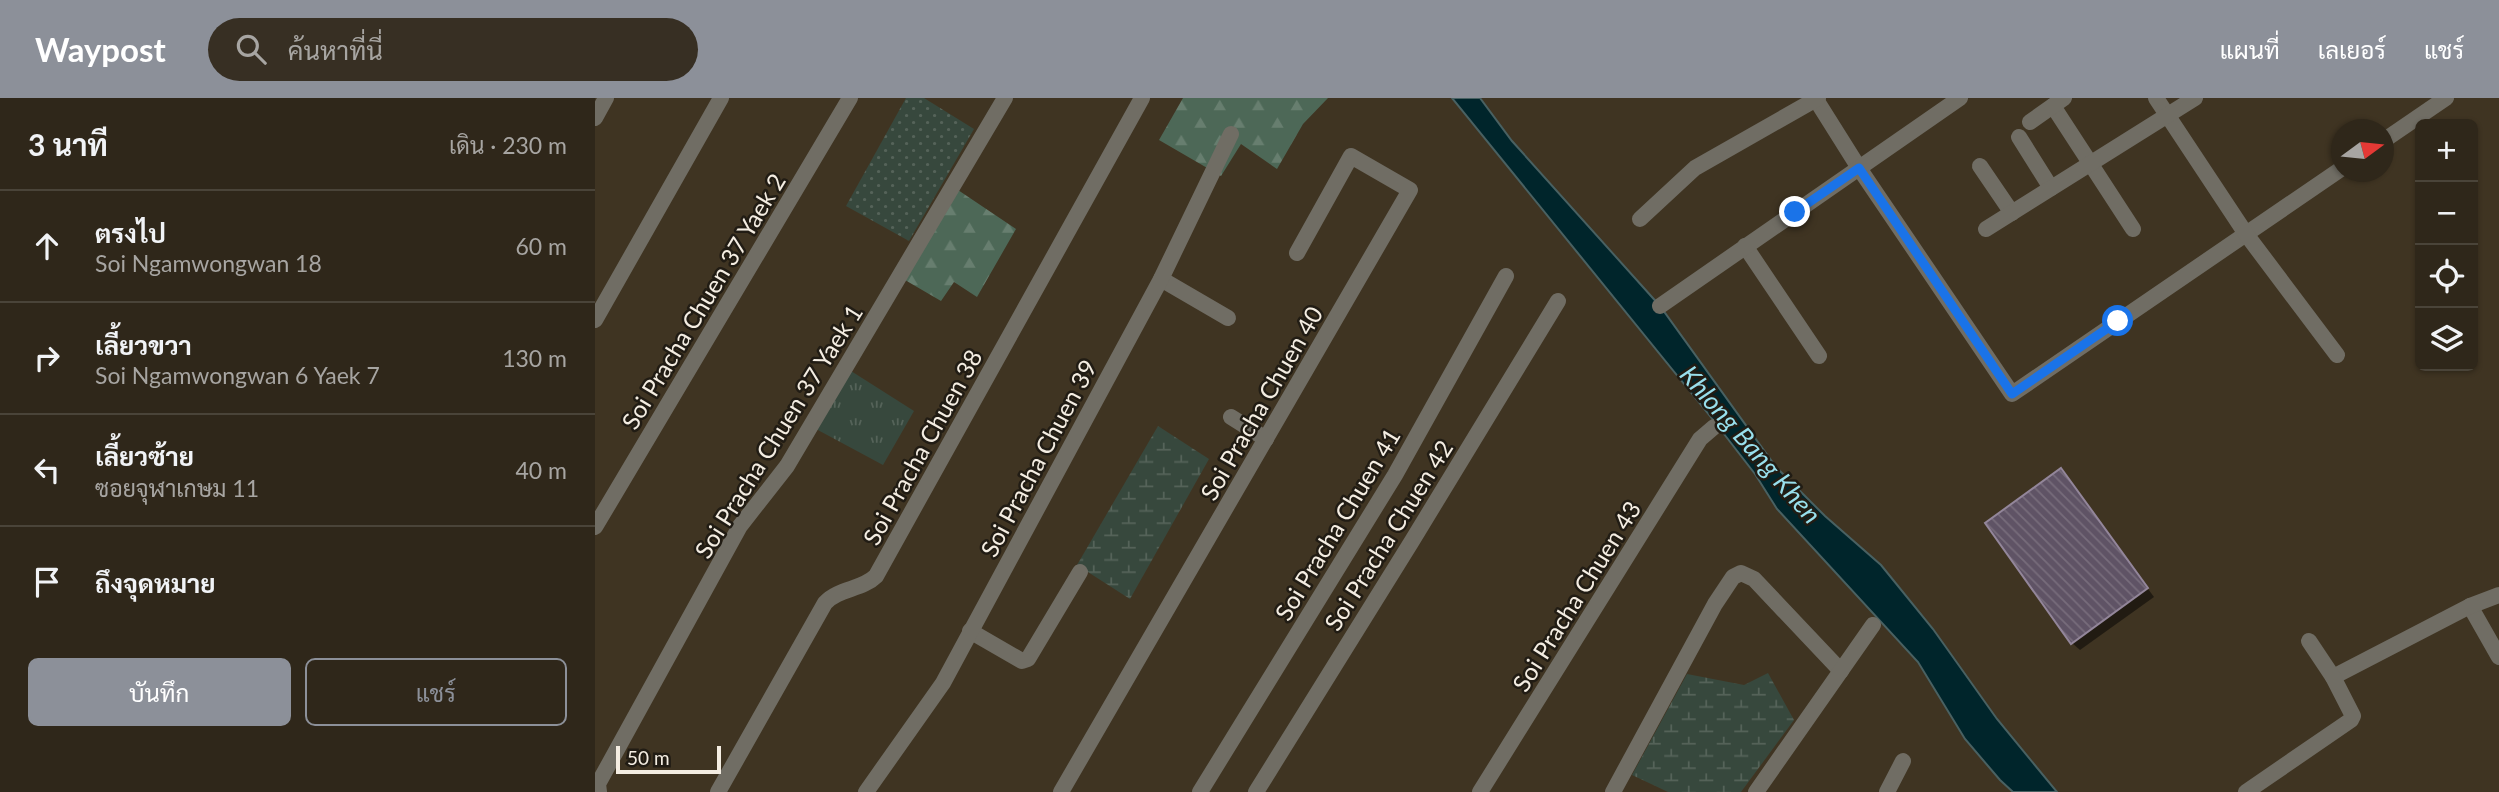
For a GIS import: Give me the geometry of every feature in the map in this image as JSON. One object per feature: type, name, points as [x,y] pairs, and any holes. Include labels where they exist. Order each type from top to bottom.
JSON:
[{"type":"street","points":[[595,118],[606,98]]},
{"type":"street","points":[[595,320],[721,98]]},
{"type":"street","name":"Soi Pracha Chuen 37 Yaek 2","points":[[595,527],[851,98]]},
{"type":"street","name":"Soi Pracha Chuen 37 Yaek 1","points":[[598,783],[740,526],[787,466],[1005,98]]},
{"type":"street","name":"Soi Pracha Chuen 38","points":[[719,792],[825,603],[836,594],[871,582],[876,576],[1142,98]]},
{"type":"street","points":[[1660,306],[1960,98]]},
{"type":"street","points":[[2156,98],[2246,234],[2337,355]]},
{"type":"street","points":[[1986,229],[2195,98]]},
{"type":"street","points":[[2394,133],[2446,98]]},
{"type":"street","points":[[1640,219],[1695,168],[1816,99],[1859,168],[2012,394],[2331,176]]},
{"type":"street","points":[[2030,122],[2059,102],[2090,164],[2133,229]]},
{"type":"street","name":"Soi Pracha Chuen 39","points":[[866,792],[943,683],[1161,279],[1231,134]]},
{"type":"street","points":[[2018,137],[2052,188]]},
{"type":"street","name":"Soi Pracha Chuen 40","points":[[1061,792],[1410,190],[1351,156],[1297,253]]},
{"type":"street","points":[[1980,166],[2012,213]]},
{"type":"street","points":[[1745,246],[1819,356]]},
{"type":"street","name":"Soi Pracha Chuen 41","points":[[1200,792],[1395,475],[1506,276]]},
{"type":"street","points":[[1161,279],[1228,318]]},
{"type":"street","name":"Soi Pracha Chuen 42","points":[[1256,792],[1558,301]]},
{"type":"street","points":[[1231,417],[1266,439]]},
{"type":"street","name":"Soi Pracha Chuen 43","points":[[1480,792],[1700,439],[1714,427]]},
{"type":"street","points":[[971,631],[1022,662],[1028,659],[1080,572]]},
{"type":"street","points":[[1613,792],[1715,604],[1733,577],[1741,572],[1754,579],[1841,671]]},
{"type":"street","points":[[2333,677],[2470,606],[2499,595]]},
{"type":"street","points":[[2470,606],[2499,657]]},
{"type":"street","points":[[1756,792],[1873,625]]},
{"type":"street","points":[[2246,792],[2351,720],[2352,712],[2309,641]]},
{"type":"street","points":[[1887,792],[1903,761]]},
{"type":"green space","points":[[906,98],[924,98],[974,129],[909,241],[846,206]]},
{"type":"green space","points":[[1183,98],[1328,98],[1303,124],[1277,169],[1241,144],[1221,176],[1159,140]]},
{"type":"green space","points":[[958,190],[1016,229],[977,297],[954,282],[941,301],[905,280]]},
{"type":"green space","points":[[851,371],[914,411],[883,465],[816,429]]},
{"type":"green space","points":[[1158,426],[1209,459],[1130,599],[1077,565]]},
{"type":"green space","points":[[1768,673],[1794,720],[1741,792],[1668,792],[1632,775],[1687,674],[1744,685]]},
{"type":"water","name":"Khlong Bang Khen","points":[[1452,98],[1480,98],[1512,141],[1660,306],[1776,467],[1825,516],[1881,565],[1933,629],[1997,719],[2057,792],[2013,792],[2000,780],[1965,739],[1918,662],[1777,509],[1755,474],[1710,416]]},
{"type":"building","points":[[2061,468],[2148,588],[2071,644],[1985,523]]},
{"type":"route","points":[[1795,212],[1859,168],[2012,394],[2118,321]]}]
